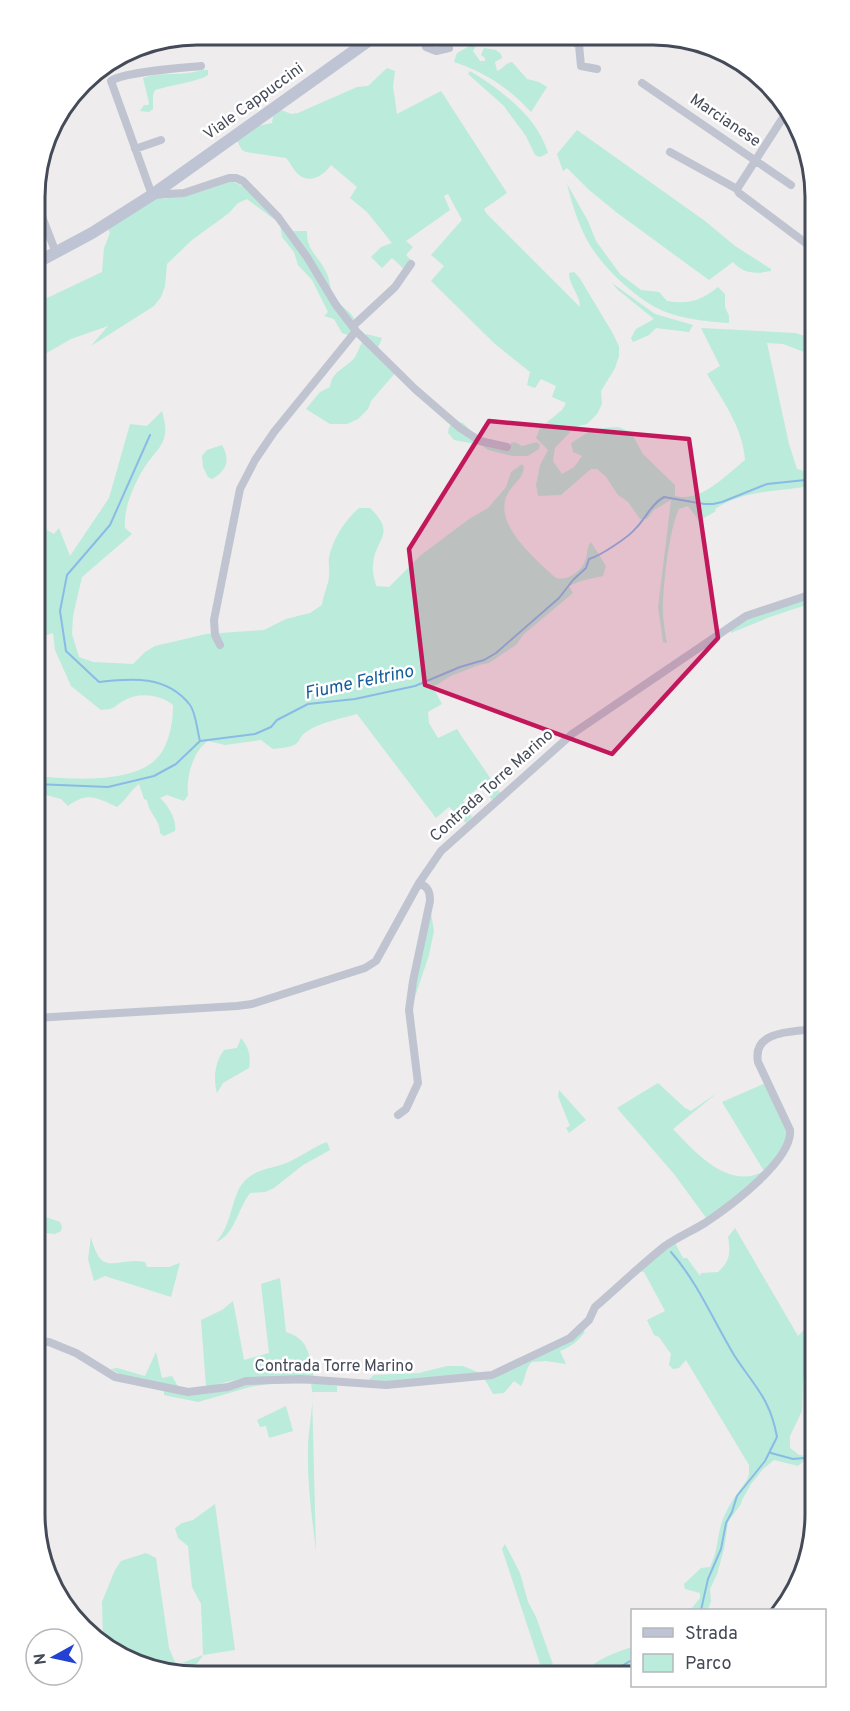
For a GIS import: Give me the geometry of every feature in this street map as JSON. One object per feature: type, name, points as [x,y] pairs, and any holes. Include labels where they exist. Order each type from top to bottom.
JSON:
[{"type":"street","name":"Viale Cappuccini","points":[[45,258],[152,195],[362,45]]},
{"type":"street","points":[[425,45],[436,51],[448,48],[448,45]]},
{"type":"street","points":[[579,45],[580,64],[597,69]]},
{"type":"street","points":[[201,66],[114,79],[111,85],[152,195],[184,193],[229,178],[243,181],[278,217],[307,257],[336,305],[355,328],[415,389],[460,428],[480,441],[507,447]]},
{"type":"street","name":"Marcianese","points":[[642,83],[791,185]]},
{"type":"street","points":[[737,189],[782,119]]},
{"type":"street","points":[[135,149],[161,140]]},
{"type":"street","points":[[670,152],[737,189],[786,230],[805,243]]},
{"type":"street","points":[[45,224],[56,253]]},
{"type":"street","points":[[220,645],[215,635],[214,620],[240,489],[255,460],[274,432],[355,328],[395,287],[411,264]]},
{"type":"street","name":"Contrada Torre Marino","points":[[45,1017],[252,1004],[365,968],[376,961],[419,883],[441,851],[572,734],[746,616],[805,596]]},
{"type":"street","points":[[398,1115],[406,1109],[418,1083],[409,1010],[430,901],[430,892],[426,886],[419,883]]},
{"type":"street","name":"Contrada Torre Marino","points":[[45,1342],[76,1353],[115,1377],[188,1392],[246,1381],[302,1379],[386,1385],[492,1376],[570,1338],[589,1320],[595,1308],[665,1246],[707,1222],[765,1176],[787,1148],[790,1130],[758,1062],[756,1052],[758,1046],[768,1037],[805,1030]]},
{"type":"highlighted area","points":[[489,421],[689,439],[718,638],[612,754],[425,685],[409,549]]},
{"type":"green space","points":[[476,45],[473,51],[480,61],[485,61],[481,55],[484,48],[496,50],[502,58],[495,62],[497,71],[512,62],[527,79],[547,87],[531,112],[514,95],[496,82],[454,62],[457,53]]},
{"type":"green space","points":[[387,68],[395,71],[393,86],[397,114],[441,91],[507,193],[484,209],[486,213],[580,307],[569,273],[574,272],[579,277],[619,346],[615,368],[601,391],[602,404],[597,414],[587,424],[575,427],[555,448],[553,461],[562,474],[574,467],[582,456],[573,452],[571,443],[590,431],[618,427],[631,432],[643,454],[675,485],[675,496],[685,497],[704,492],[745,460],[736,426],[707,374],[720,366],[701,328],[795,333],[805,336],[805,352],[783,344],[767,343],[789,444],[797,469],[805,471],[805,487],[738,498],[715,509],[716,511],[699,521],[688,506],[679,509],[669,545],[665,577],[663,615],[667,643],[663,642],[658,607],[671,500],[654,510],[647,519],[640,519],[628,502],[618,495],[606,477],[597,469],[591,469],[561,495],[538,496],[536,485],[540,465],[548,450],[536,438],[540,428],[562,410],[566,403],[552,397],[556,386],[541,379],[535,388],[527,385],[530,372],[495,344],[431,281],[444,266],[431,255],[462,220],[448,194],[444,196],[450,210],[406,241],[413,247],[406,255],[411,260],[404,269],[392,258],[382,268],[371,257],[381,247],[392,243],[367,212],[350,198],[357,187],[331,165],[321,175],[307,179],[296,172],[286,158],[246,152],[242,150],[237,141],[258,126],[272,123],[273,116],[279,109],[291,114],[298,113],[357,87],[368,86]]},
{"type":"green space","points":[[208,70],[208,75],[155,90],[153,109],[149,112],[140,111],[144,105],[149,103],[143,78]]},
{"type":"green space","points":[[470,71],[494,87],[527,116],[536,127],[548,153],[540,157],[535,155],[526,136],[503,105],[468,74]]},
{"type":"green space","points":[[577,130],[771,271],[750,272],[741,269],[733,262],[709,280],[616,212],[567,168],[563,171],[557,154]]},
{"type":"green space","points":[[229,181],[236,183],[249,191],[275,220],[247,199],[238,203],[229,213],[192,240],[167,264],[165,286],[154,306],[91,346],[108,326],[71,339],[45,354],[45,294],[47,298],[102,272],[104,248],[110,233],[107,227],[161,195],[163,199],[188,195]]},
{"type":"green space","points":[[567,184],[588,221],[596,241],[620,274],[641,290],[659,292],[667,301],[694,300],[718,287],[725,294],[729,323],[692,319],[664,311],[647,302],[625,285],[605,265],[589,243],[576,214]]},
{"type":"green space","points":[[280,224],[288,231],[307,231],[311,249],[327,274],[334,297],[355,321],[356,326],[348,335],[342,333],[334,319],[324,316],[328,312],[312,280],[298,265],[294,252],[282,237]]},
{"type":"green space","points":[[612,283],[655,314],[693,325],[689,332],[656,328],[649,335],[633,342],[631,338],[636,329],[654,319]]},
{"type":"green space","points":[[366,334],[382,338],[377,350],[396,372],[358,419],[347,424],[330,424],[306,409],[320,392],[330,387],[336,373],[355,357]]},
{"type":"green space","points":[[162,411],[164,438],[139,477],[126,511],[125,528],[132,534],[82,577],[73,616],[72,634],[79,657],[93,662],[133,664],[155,646],[206,634],[264,630],[286,619],[310,613],[322,605],[329,577],[329,557],[333,543],[344,524],[359,508],[370,508],[382,525],[384,531],[374,557],[373,571],[376,586],[389,587],[421,555],[469,519],[488,508],[506,487],[511,472],[522,464],[524,467],[522,475],[509,491],[504,506],[511,530],[528,552],[556,578],[560,579],[573,575],[580,569],[591,542],[606,566],[603,576],[569,586],[573,593],[523,635],[516,645],[489,663],[451,676],[433,687],[442,704],[428,712],[429,723],[438,738],[457,729],[501,794],[492,800],[482,785],[463,800],[472,817],[466,823],[449,807],[436,818],[357,714],[317,726],[304,733],[297,743],[285,748],[273,749],[261,740],[225,745],[208,741],[198,751],[192,765],[188,780],[188,795],[184,801],[167,795],[160,798],[175,822],[175,831],[164,836],[160,833],[160,828],[147,800],[144,799],[139,784],[117,807],[87,797],[68,806],[61,799],[45,795],[45,777],[97,778],[129,773],[154,761],[167,743],[173,705],[162,698],[142,695],[129,698],[111,709],[101,710],[71,686],[55,650],[53,633],[45,636],[45,529],[54,534],[59,528],[70,556],[109,498],[130,424],[147,426]]},
{"type":"green space","points":[[455,421],[463,423],[475,435],[508,446],[515,442],[522,446],[537,442],[540,445],[539,449],[528,456],[512,456],[488,450],[481,445],[454,440],[448,433],[449,427]]},
{"type":"green space","points":[[222,445],[226,465],[221,473],[212,479],[208,477],[203,467],[202,456],[207,450]]},
{"type":"green space","points":[[805,598],[805,605],[731,633],[730,628],[748,617]]},
{"type":"green space","points":[[430,907],[434,931],[429,955],[411,1009]]},
{"type":"green space","points":[[241,1038],[249,1052],[249,1068],[223,1083],[217,1093],[215,1076],[219,1060],[224,1050],[237,1048]]},
{"type":"green space","points":[[658,1083],[691,1111],[717,1093],[673,1129],[702,1158],[726,1173],[751,1176],[764,1171],[722,1102],[766,1083],[788,1128],[790,1134],[788,1143],[781,1155],[756,1180],[707,1219],[674,1174],[617,1108]]},
{"type":"green space","points":[[559,1090],[586,1120],[569,1133],[566,1128],[570,1126],[558,1096]]},
{"type":"green space","points":[[327,1142],[330,1150],[303,1165],[274,1188],[265,1192],[250,1193],[228,1234],[216,1242],[227,1224],[238,1191],[248,1178],[260,1171],[289,1162]]},
{"type":"green space","points":[[45,1217],[60,1222],[61,1231],[55,1234],[45,1233]]},
{"type":"green space","points":[[735,1228],[798,1336],[805,1329],[802,1411],[790,1436],[790,1448],[799,1455],[805,1456],[805,1460],[798,1466],[774,1460],[751,1484],[741,1504],[728,1522],[724,1549],[710,1589],[711,1601],[708,1609],[688,1609],[692,1608],[700,1598],[700,1593],[685,1589],[684,1584],[701,1568],[710,1567],[723,1519],[747,1480],[749,1465],[686,1360],[679,1368],[673,1369],[669,1365],[671,1354],[659,1337],[654,1335],[647,1320],[665,1311],[644,1272],[639,1271],[675,1243],[683,1258],[687,1258],[700,1276],[701,1273],[718,1272],[727,1260],[728,1237]]},
{"type":"green space","points":[[91,1237],[95,1250],[105,1262],[145,1262],[147,1267],[169,1267],[180,1263],[171,1297],[105,1276],[94,1281],[88,1259]]},
{"type":"green space","points":[[280,1278],[286,1332],[294,1335],[304,1344],[314,1377],[239,1379],[206,1387],[201,1320],[222,1310],[233,1301],[244,1360],[269,1353],[261,1284]]},
{"type":"green space","points":[[582,1330],[585,1332],[577,1341],[560,1351],[566,1364],[546,1361],[532,1362],[521,1386],[514,1381],[504,1393],[493,1394],[484,1378]]},
{"type":"green space","points":[[156,1352],[162,1378],[172,1376],[179,1388],[121,1375],[111,1369],[117,1368],[145,1376]]},
{"type":"green space","points":[[447,1366],[463,1366],[482,1374],[364,1384],[374,1375],[419,1373]]},
{"type":"green space","points":[[248,1382],[311,1382],[337,1386],[337,1392],[312,1392],[311,1384],[269,1384],[198,1402],[164,1395],[164,1390],[191,1393]]},
{"type":"green space","points":[[312,1400],[316,1551],[308,1462]]},
{"type":"green space","points":[[286,1406],[293,1431],[269,1438],[266,1426],[260,1427],[257,1420]]},
{"type":"green space","points":[[215,1504],[235,1650],[203,1655],[201,1604],[192,1587],[188,1546],[178,1538],[175,1528],[193,1520]]},
{"type":"green space","points":[[505,1544],[520,1573],[528,1602],[536,1617],[553,1666],[541,1666],[502,1549]]},
{"type":"green space","points":[[146,1553],[156,1558],[169,1648],[175,1662],[179,1664],[203,1655],[195,1666],[177,1665],[158,1661],[121,1646],[103,1634],[102,1602],[121,1561]]},
{"type":"green space","points":[[631,1647],[631,1666],[592,1666],[598,1662]]},
{"type":"waterway","points":[[150,435],[110,525],[67,575],[60,611],[66,651],[99,682],[136,680],[160,683],[171,688],[181,695],[192,708],[200,741]]},
{"type":"waterway","name":"Fiume Feltrino","points":[[45,784],[108,787],[154,776],[176,764],[200,741],[255,734],[308,704],[355,699],[415,686],[460,667],[484,660],[496,653],[559,598],[586,568],[589,559],[607,550],[632,532],[656,503],[664,497],[713,504],[767,484],[805,480]]},
{"type":"waterway","points":[[671,1252],[689,1276],[734,1355],[766,1402],[777,1437],[765,1461],[737,1496],[726,1523],[721,1549],[708,1579],[701,1609]]},
{"type":"waterway","points":[[771,1453],[793,1459],[805,1458]]},
{"type":"waterway","points":[[622,1666],[631,1661]]}]
